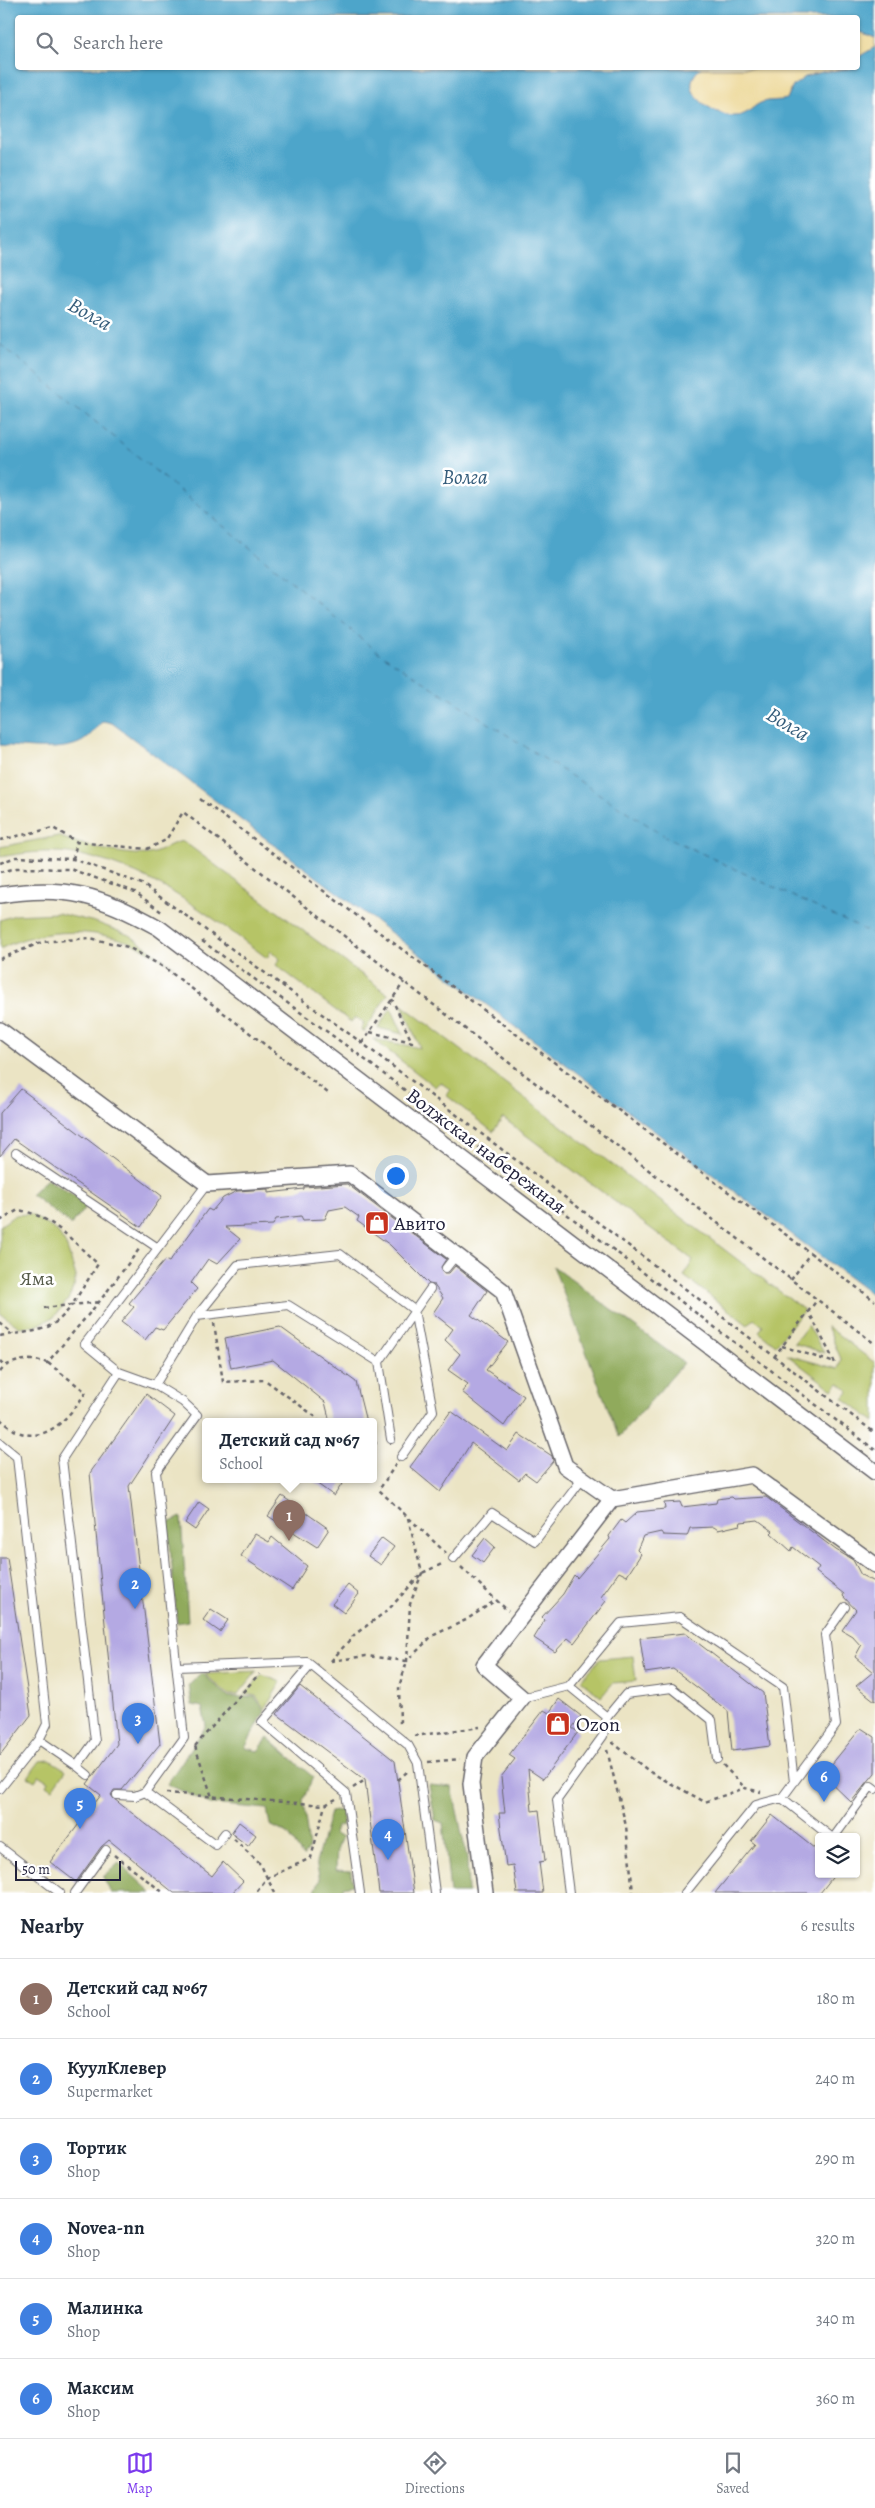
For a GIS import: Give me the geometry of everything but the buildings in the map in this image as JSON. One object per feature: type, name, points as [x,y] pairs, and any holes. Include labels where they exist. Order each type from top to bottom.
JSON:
[{"type":"street","name":"Волжская набережная","points":[[0,896],[30,890],[59,891],[91,896],[121,907],[159,928],[875,1472]]},
{"type":"street","points":[[0,1030],[207,1184],[350,1174],[456,1254],[503,1291],[565,1466],[612,1499]]},
{"type":"street","points":[[485,1893],[471,1784],[475,1757],[522,1698],[484,1665],[612,1499],[752,1476],[875,1565]]},
{"type":"lane","points":[[16,1153],[158,1248]]},
{"type":"lane","points":[[117,1795],[135,1796],[145,1792],[184,1738],[156,1472],[197,1415],[183,1402],[155,1385],[119,1372],[85,1344],[207,1184]]},
{"type":"lane","points":[[155,1385],[197,1316],[238,1265],[340,1254],[414,1310],[433,1411],[401,1457]]},
{"type":"lane","points":[[446,1268],[456,1254]]},
{"type":"lane","points":[[391,1439],[378,1362],[430,1289]]},
{"type":"lane","points":[[197,1316],[288,1305],[378,1362]]},
{"type":"lane","points":[[77,1766],[95,1741],[62,1459],[119,1372]]},
{"type":"lane","points":[[0,1444],[17,1456],[47,1724],[45,1732],[0,1789]]},
{"type":"lane","points":[[453,1559],[492,1513],[535,1541],[583,1478]]},
{"type":"lane","points":[[685,1893],[756,1805],[782,1798],[836,1725],[825,1635],[845,1607]]},
{"type":"lane","points":[[522,1698],[569,1686],[621,1623],[680,1617],[783,1687],[794,1782]]},
{"type":"lane","points":[[177,1667],[307,1662],[408,1745],[418,1763],[435,1893]]},
{"type":"lane","points":[[310,1666],[262,1722],[346,1792],[360,1893]]},
{"type":"lane","points":[[569,1686],[607,1717]]},
{"type":"lane","points":[[569,1893],[557,1800],[603,1736],[607,1717],[626,1694],[672,1688],[712,1720],[717,1759]]},
{"type":"lane","points":[[39,1740],[88,1775]]},
{"type":"lane","points":[[836,1833],[871,1786],[875,1789]]},
{"type":"lane","points":[[145,1792],[216,1845],[226,1832]]},
{"type":"lane","points":[[782,1798],[828,1833]]},
{"type":"lane","points":[[0,1848],[60,1893]]},
{"type":"lane","points":[[74,1893],[106,1850]]},
{"type":"path","points":[[200,799],[875,1301]]},
{"type":"path","points":[[0,840],[53,828],[77,842],[147,848],[166,840],[183,812],[875,1344]]},
{"type":"path","points":[[73,859],[77,842]]},
{"type":"path","points":[[0,863],[16,857],[73,859],[142,884],[362,1043],[875,1433]]},
{"type":"path","points":[[0,959],[42,942],[90,938],[128,947],[165,968],[328,1093]]},
{"type":"path","points":[[362,1043],[404,982]]},
{"type":"path","points":[[370,1032],[412,1042],[392,999]]},
{"type":"path","points":[[0,1221],[18,1210],[34,1212],[55,1224],[98,1264],[62,1318],[46,1329],[0,1336]]},
{"type":"path","points":[[47,1363],[99,1302],[146,1240]]},
{"type":"path","points":[[791,1280],[811,1252]]},
{"type":"path","points":[[774,1356],[817,1300]]},
{"type":"path","points":[[43,1308],[118,1301]]},
{"type":"path","points":[[782,1346],[835,1363],[809,1312]]},
{"type":"path","points":[[212,1314],[223,1382],[265,1380],[316,1418]]},
{"type":"path","points":[[0,1323],[13,1334]]},
{"type":"path","points":[[0,1372],[5,1366],[18,1360],[35,1359],[47,1363],[86,1392],[60,1425],[38,1434],[17,1431],[0,1419]]},
{"type":"path","points":[[0,1361],[5,1366]]},
{"type":"path","points":[[377,1442],[401,1457],[379,1490],[519,1621]]},
{"type":"path","points":[[407,1516],[422,1573],[410,1604],[406,1661],[398,1687],[400,1738],[502,1724]]},
{"type":"path","points":[[320,1674],[354,1635],[388,1610],[422,1573],[453,1559]]},
{"type":"path","points":[[406,1661],[432,1636],[466,1620],[496,1600]]},
{"type":"path","points":[[331,1661],[366,1656],[406,1661]]},
{"type":"path","points":[[195,1746],[269,1663]]},
{"type":"path","points":[[603,1736],[650,1772],[706,1802],[745,1788]]},
{"type":"path","points":[[603,1736],[626,1826],[633,1893]]},
{"type":"path","points":[[184,1738],[195,1746],[212,1797]]},
{"type":"path","points":[[398,1780],[418,1763],[475,1757]]},
{"type":"path","points":[[717,1759],[745,1788],[782,1798]]},
{"type":"path","points":[[145,1792],[325,1805],[366,1780]]},
{"type":"path","points":[[255,1893],[266,1878],[311,1858],[325,1805]]},
{"type":"path","points":[[226,1832],[261,1864],[266,1878],[275,1893]]},
{"type":"path","points":[[106,1850],[164,1893]]},
{"type":"green space","points":[[58,836],[78,843],[133,854],[154,853],[183,841],[388,994],[364,1032],[361,1029],[364,1023],[355,1017],[351,1022],[276,965],[280,959],[271,951],[267,958],[198,908],[149,879],[97,859],[69,853],[34,852],[0,857],[0,847]]},
{"type":"green space","points":[[57,913],[95,922],[129,935],[174,966],[132,943],[95,934],[46,934],[14,942],[0,949],[0,920],[15,915]]},
{"type":"green space","points":[[402,1005],[804,1310],[776,1345],[759,1332],[763,1326],[754,1319],[748,1325],[684,1276],[693,1260],[503,1118],[493,1132],[446,1095],[451,1090],[440,1082],[435,1087],[373,1039],[420,1048]]},
{"type":"green space","points":[[391,1008],[403,1034],[378,1028]]},
{"type":"green space","points":[[47,1179],[88,1204],[71,1225],[31,1194]]},
{"type":"green space","name":"Яма","points":[[30,1214],[57,1231],[66,1245],[76,1276],[68,1300],[54,1317],[36,1326],[19,1327],[0,1313],[0,1226],[15,1215]]},
{"type":"green space","points":[[553,1266],[684,1363],[619,1437]]},
{"type":"green space","points":[[808,1325],[824,1353],[794,1343]]},
{"type":"green space","points":[[827,1326],[875,1363],[875,1422],[843,1398],[849,1391],[839,1383],[833,1390],[787,1355],[838,1369],[841,1359]]},
{"type":"green space","points":[[181,1517],[188,1621],[177,1623],[168,1523]]},
{"type":"green space","points":[[633,1656],[636,1681],[613,1683],[601,1697],[581,1680],[600,1659]]},
{"type":"green space","points":[[257,1671],[238,1695],[229,1695],[205,1674]]},
{"type":"green space","points":[[202,1673],[229,1697],[255,1697],[265,1711],[245,1748],[258,1751],[268,1738],[313,1777],[303,1800],[309,1848],[303,1857],[288,1834],[270,1825],[267,1809],[210,1804],[167,1784],[206,1726],[202,1707],[192,1705],[189,1685]]},
{"type":"green space","points":[[262,1675],[281,1682],[265,1709],[256,1696],[245,1694]]},
{"type":"green space","points":[[50,1760],[66,1770],[53,1789],[47,1785],[49,1781],[39,1775],[35,1781],[28,1777],[40,1761]]},
{"type":"green space","points":[[429,1785],[452,1787],[467,1858],[468,1893],[450,1893],[443,1823],[435,1820]]},
{"type":"green space","points":[[343,1810],[343,1825],[336,1827],[334,1834],[342,1838],[337,1847],[336,1870],[351,1871],[353,1885],[343,1887],[343,1893],[314,1893],[320,1880],[316,1862],[330,1812]]},
{"type":"green space","points":[[119,1863],[152,1893],[111,1893],[103,1877]]},
{"type":"sand","points":[[860,32],[875,38],[875,47],[860,57]]},
{"type":"sand","points":[[699,70],[837,70],[812,74],[790,90],[787,100],[763,102],[738,116],[715,111],[701,102],[693,91],[692,81],[694,75]]},
{"type":"water","name":"Волга","points":[[0,0],[875,0],[875,38],[860,32],[860,15],[15,15],[15,70],[699,70],[694,75],[692,87],[701,102],[715,111],[738,116],[763,102],[787,99],[793,86],[805,77],[822,72],[860,70],[860,56],[875,47],[875,1297],[112,723],[103,721],[87,738],[69,746],[33,748],[0,745]]},
{"type":"ferry route","points":[[0,344],[379,653],[665,836],[875,935]]},
{"type":"place","name":"Авито","points":[[377,1223]]},
{"type":"place","name":"Детский сад №67","points":[[289,1541]]},
{"type":"place","name":"КуулКлевер","points":[[135,1609]]},
{"type":"place","name":"Ozon","points":[[558,1724]]},
{"type":"place","name":"Тортик","points":[[138,1744]]},
{"type":"place","name":"Максим","points":[[824,1802]]},
{"type":"place","name":"Малинка","points":[[80,1829]]},
{"type":"place","name":"Novea-nn","points":[[388,1860]]}]
